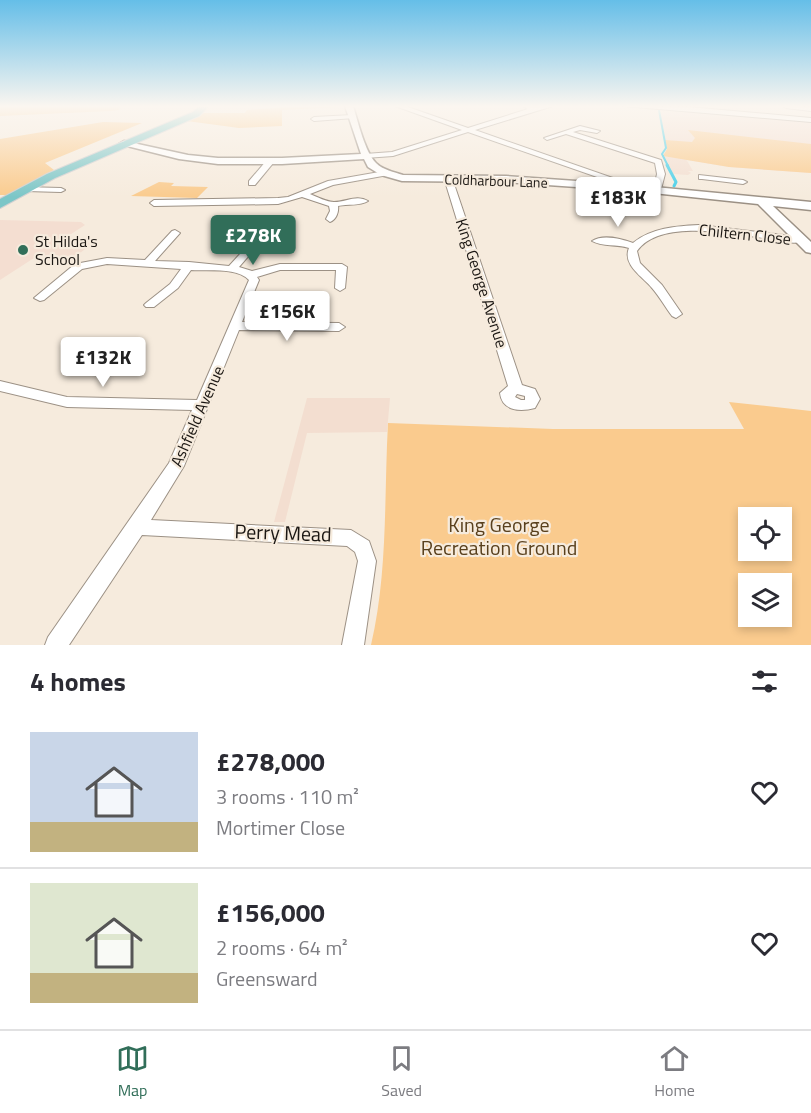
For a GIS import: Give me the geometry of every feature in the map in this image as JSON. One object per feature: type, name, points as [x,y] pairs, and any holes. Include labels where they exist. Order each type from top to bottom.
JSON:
[{"type":"main road","points":[[0,204],[51,176],[143,136]]},
{"type":"street","points":[[360,136],[372,165],[385,173]]},
{"type":"street","points":[[124,144],[195,159],[270,162],[393,154],[449,136]]},
{"type":"street","points":[[486,136],[626,184]]},
{"type":"street","points":[[547,138],[553,136]]},
{"type":"street","points":[[581,137],[646,156],[658,162],[661,174],[657,190]]},
{"type":"street","points":[[252,183],[270,162]]},
{"type":"street","points":[[154,203],[269,202],[290,199],[331,183],[385,173]]},
{"type":"street","name":"Coldharbour Lane","points":[[385,173],[402,178],[506,179],[657,190],[811,206]]},
{"type":"street","points":[[702,177],[743,182]]},
{"type":"street","name":"King George Avenue","points":[[448,178],[516,387]]},
{"type":"street","points":[[722,179],[730,198]]},
{"type":"street","points":[[26,189],[62,190]]},
{"type":"street","points":[[301,194],[333,205],[349,201],[364,201]]},
{"type":"street","points":[[762,202],[806,244]]},
{"type":"street","points":[[330,219],[334,211],[333,205]]},
{"type":"street","name":"Chiltern Close","points":[[634,247],[658,232],[676,228],[740,232],[806,244]]},
{"type":"street","points":[[148,263],[175,233]]},
{"type":"street","points":[[597,241],[620,242],[634,247],[633,260],[655,284],[676,314]]},
{"type":"street","points":[[232,268],[253,245]]},
{"type":"street","points":[[40,298],[79,266],[108,261],[232,268],[251,275],[280,267],[342,267],[340,288]]},
{"type":"street","points":[[150,305],[174,286],[189,265]]},
{"type":"street","name":"Ashfield Avenue","points":[[56,645],[176,466],[254,286],[251,275]]},
{"type":"street","points":[[236,326],[339,327]]},
{"type":"street","points":[[0,386],[67,402],[203,405]]},
{"type":"street","name":"Perry Mead","points":[[137,527],[351,538],[362,547],[366,561],[353,645]]},
{"type":"shaded area","points":[[665,136],[811,136],[811,173],[729,167],[663,156],[667,149]]},
{"type":"shaded area","points":[[663,156],[686,159],[693,171],[688,171],[691,173],[688,175],[673,174]]},
{"type":"shaded area","name":"St Hilda's School","points":[[0,220],[81,222],[85,225],[0,280]]},
{"type":"shaded area","points":[[60,241],[93,243],[67,263],[33,258]]},
{"type":"shaded area","points":[[307,398],[390,398],[387,432],[307,433],[285,522],[274,522]]},
{"type":"green space","points":[[18,136],[110,136],[45,163],[54,170],[8,195],[0,195],[0,139]]},
{"type":"green space","points":[[693,136],[742,136],[811,144],[811,173],[729,167],[663,156],[667,149],[665,140],[692,142],[695,138]]},
{"type":"green space","points":[[159,182],[174,183],[171,186],[208,187],[197,198],[131,196]]},
{"type":"green space","name":"King George Recreation Ground","points":[[729,402],[811,411],[811,645],[371,645],[383,562],[388,423],[553,429],[744,429]]},
{"type":"waterway","points":[[664,136],[666,148],[662,154],[668,166]]},
{"type":"waterway","points":[[667,165],[676,182],[674,186]]},
{"type":"place","name":"St Hilda's School","points":[[23,250]]}]
